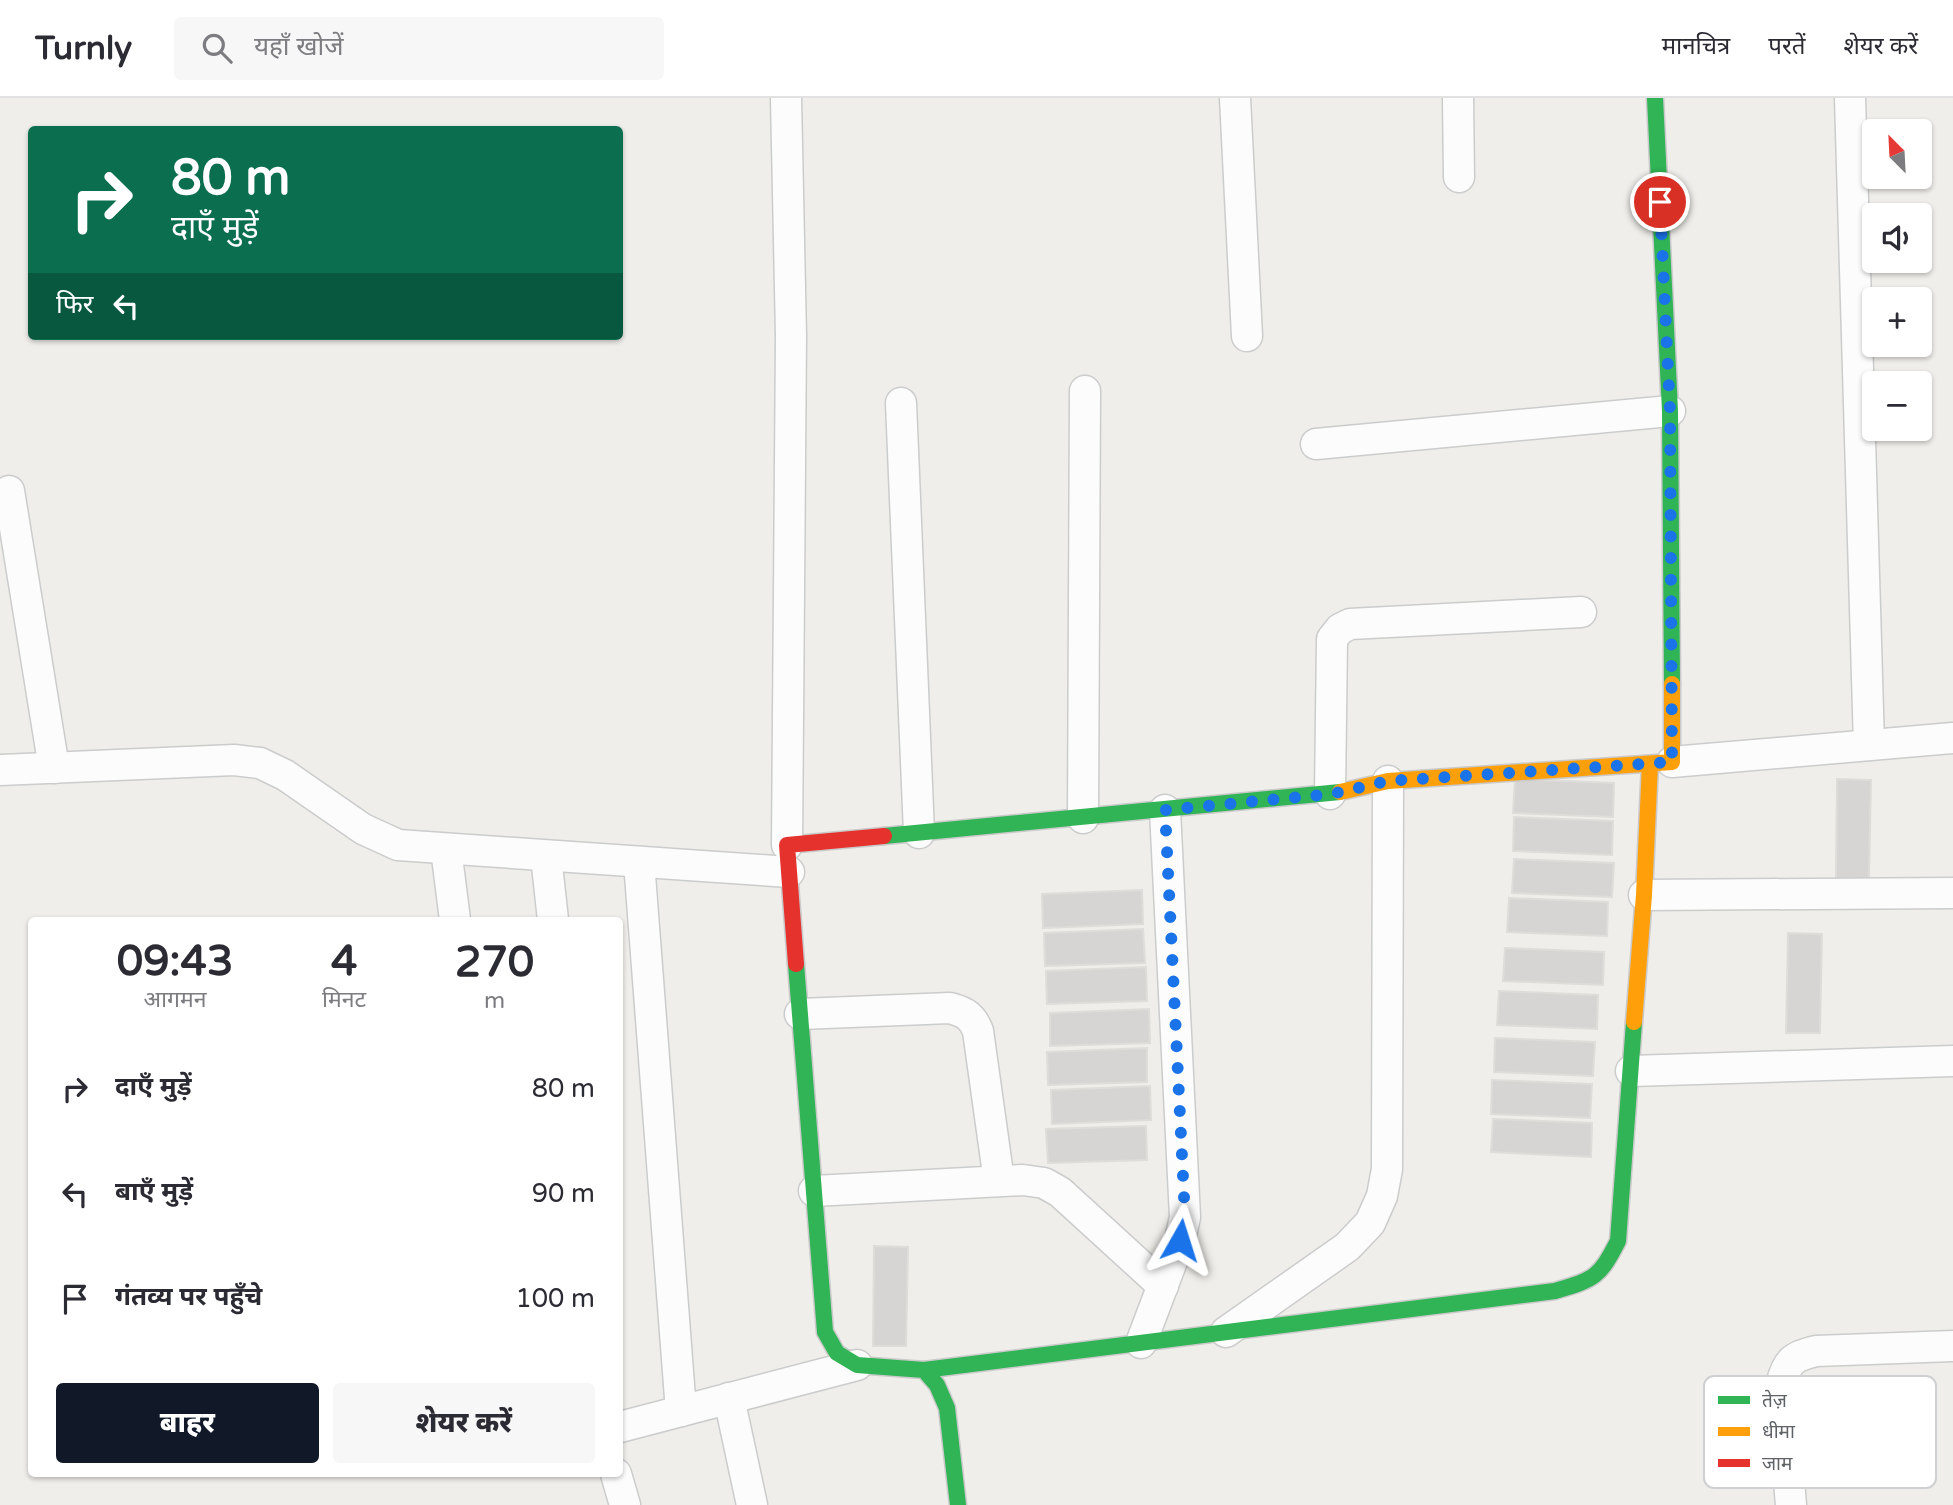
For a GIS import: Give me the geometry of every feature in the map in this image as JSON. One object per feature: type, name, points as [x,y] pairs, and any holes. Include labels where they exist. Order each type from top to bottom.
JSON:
[{"type":"street","points":[[786,98],[791,336],[788,859],[825,1332],[837,1353],[857,1364]]},
{"type":"street","points":[[1235,98],[1247,336]]},
{"type":"street","points":[[1458,98],[1459,177]]},
{"type":"street","points":[[623,1426],[857,1364],[924,1370],[1225,1333],[1555,1291],[1583,1283],[1603,1270],[1618,1241],[1644,895],[1661,763],[1670,411],[1655,98]]},
{"type":"street","points":[[1850,98],[1869,745]]},
{"type":"street","points":[[1083,818],[1085,391]]},
{"type":"street","points":[[901,402],[919,833]]},
{"type":"street","points":[[1317,444],[1670,411]]},
{"type":"street","points":[[9,491],[54,768]]},
{"type":"street","points":[[1331,794],[1332,639],[1340,629],[1350,624],[1581,612]]},
{"type":"street","points":[[0,770],[234,760],[260,763],[285,775],[363,829],[398,845],[639,862],[788,859],[919,833],[1331,794],[1388,781],[1661,763],[1953,738]]},
{"type":"street","points":[[1225,1333],[1347,1247],[1370,1223],[1382,1196],[1387,1169],[1388,781]]},
{"type":"street","points":[[1141,1343],[1180,1240],[1185,1217],[1165,810]]},
{"type":"street","points":[[446,849],[455,917]]},
{"type":"street","points":[[546,856],[553,917]]},
{"type":"street","points":[[639,862],[681,1410]]},
{"type":"street","points":[[1644,895],[1953,893]]},
{"type":"street","points":[[800,1014],[950,1008],[965,1012],[974,1020],[978,1031],[999,1181]]},
{"type":"street","points":[[1631,1071],[1953,1061]]},
{"type":"street","points":[[814,1191],[1023,1180],[1044,1183],[1060,1192],[1163,1286]]},
{"type":"street","points":[[1783,1376],[1786,1366],[1799,1355],[1816,1351],[1953,1346]]},
{"type":"street","points":[[924,1370],[937,1385],[947,1409],[958,1505]]},
{"type":"street","points":[[729,1398],[752,1505]]},
{"type":"street","points":[[617,1477],[625,1505]]},
{"type":"building","points":[[1515,779],[1614,783],[1613,817],[1513,813]]},
{"type":"building","points":[[1837,779],[1871,780],[1869,879],[1836,878]]},
{"type":"building","points":[[1514,817],[1613,821],[1612,855],[1513,851]]},
{"type":"building","points":[[1514,859],[1614,863],[1612,897],[1512,893]]},
{"type":"building","points":[[1142,890],[1143,924],[1043,928],[1042,894]]},
{"type":"building","points":[[1509,898],[1608,902],[1607,936],[1507,932]]},
{"type":"building","points":[[1143,929],[1145,963],[1045,966],[1044,933]]},
{"type":"building","points":[[1788,933],[1822,934],[1820,1033],[1786,1033]]},
{"type":"building","points":[[1505,948],[1604,952],[1603,985],[1503,981]]},
{"type":"building","points":[[1146,967],[1147,1001],[1047,1004],[1046,971]]},
{"type":"building","points":[[1499,991],[1598,995],[1597,1029],[1497,1025]]},
{"type":"building","points":[[1149,1009],[1150,1043],[1050,1046],[1050,1013]]},
{"type":"building","points":[[1495,1038],[1595,1042],[1593,1076],[1494,1072]]},
{"type":"building","points":[[1147,1048],[1147,1082],[1048,1085],[1047,1052]]},
{"type":"building","points":[[1492,1080],[1592,1084],[1590,1118],[1491,1114]]},
{"type":"building","points":[[1150,1086],[1151,1120],[1052,1124],[1051,1090]]},
{"type":"building","points":[[1493,1119],[1592,1123],[1591,1157],[1491,1152]]},
{"type":"building","points":[[1146,1126],[1147,1160],[1048,1163],[1046,1129]]},
{"type":"building","points":[[874,1246],[908,1247],[906,1346],[873,1346]]},
{"type":"traffic: fast","points":[[1655,98],[1670,411],[1672,684]]},
{"type":"traffic: fast","points":[[884,836],[1340,792]]},
{"type":"traffic: fast","points":[[796,964],[825,1332],[837,1353],[857,1365],[924,1370],[937,1385],[947,1408],[958,1505]]},
{"type":"traffic: fast","points":[[924,1370],[1555,1291],[1588,1280],[1606,1263],[1618,1241],[1634,1022]]},
{"type":"traffic: slow","points":[[1340,792],[1388,781],[1672,762],[1672,684]]},
{"type":"traffic: slow","points":[[1634,1022],[1644,895],[1650,764]]},
{"type":"traffic: jam","points":[[796,964],[787,845],[884,836]]},
{"type":"route","points":[[1180,1240],[1185,1217],[1165,810],[1331,794],[1388,781],[1672,762],[1670,411],[1660,202]]}]
